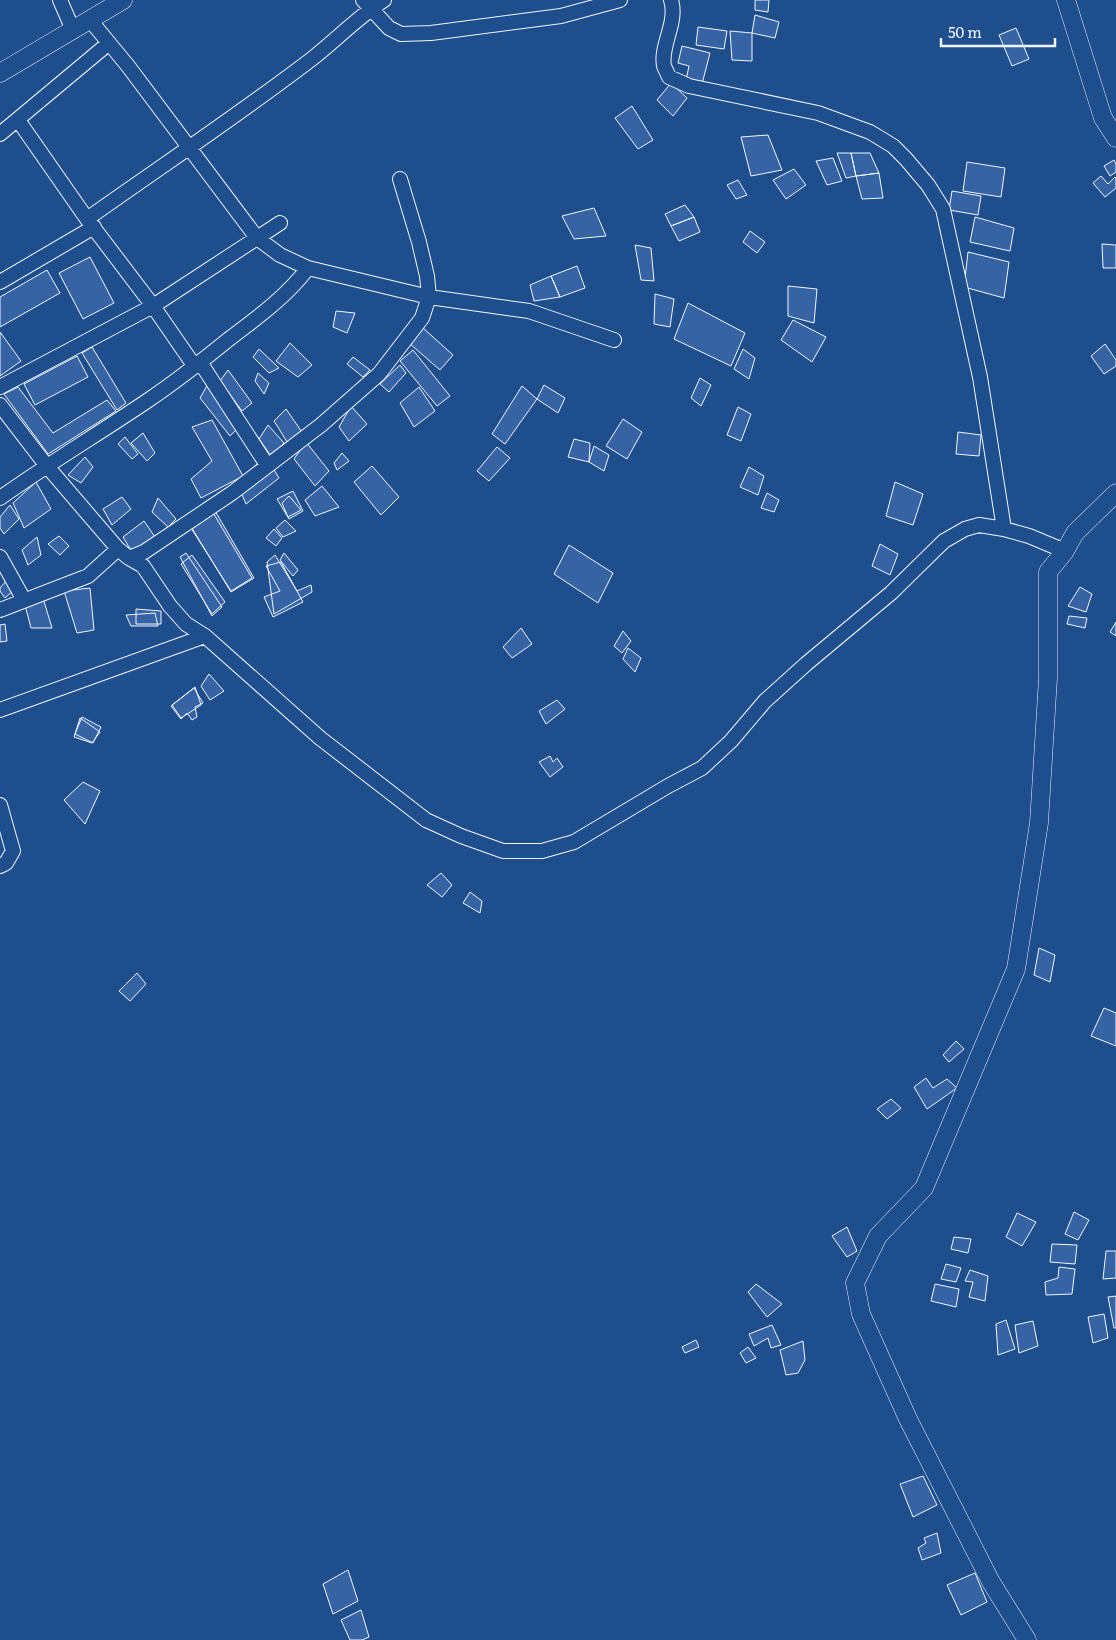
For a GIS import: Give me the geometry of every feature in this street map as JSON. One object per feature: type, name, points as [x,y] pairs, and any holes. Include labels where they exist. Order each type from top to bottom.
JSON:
[{"type":"street","points":[[60,0],[73,30]]},
{"type":"street","points":[[0,74],[123,0]]},
{"type":"street","points":[[0,282],[90,223],[188,147],[314,57],[367,4],[384,0]]},
{"type":"street","points":[[367,4],[389,28],[401,34],[431,33],[560,16],[620,0]]},
{"type":"street","points":[[671,0],[674,11],[665,49],[664,66],[669,77],[689,86],[818,113],[870,132],[893,146],[928,185],[943,209],[976,358],[1004,530]]},
{"type":"street","points":[[1066,0],[1103,118],[1116,138]]},
{"type":"street","points":[[90,20],[257,238],[280,255],[308,268],[430,297],[530,311],[614,340]]},
{"type":"street","points":[[0,134],[109,43]]},
{"type":"street","points":[[18,120],[90,223],[153,306],[192,364],[200,362]]},
{"type":"street","points":[[129,558],[144,552],[232,493],[321,425],[379,374],[422,318],[430,297],[427,276],[400,179]]},
{"type":"street","points":[[0,386],[153,306],[280,223]]},
{"type":"street","points":[[0,498],[46,465],[148,401],[200,362],[296,284],[308,268]]},
{"type":"street","points":[[200,362],[267,465]]},
{"type":"street","points":[[0,405],[46,465],[118,549],[143,566],[170,606],[186,624],[205,636],[320,738],[426,820],[461,836],[503,851],[542,851],[574,842],[702,768],[731,741],[765,700],[890,594],[944,541],[965,529],[979,525],[1004,530],[1029,536],[1064,551]]},
{"type":"street","points":[[1027,1640],[991,1582],[908,1419],[861,1314],[855,1283],[878,1236],[924,1188],[1016,969],[1039,823],[1048,678],[1048,572],[1075,533],[1116,493]]},
{"type":"street","points":[[0,610],[88,576],[118,549]]},
{"type":"street","points":[[0,557],[24,600]]},
{"type":"street","points":[[0,710],[205,636]]},
{"type":"street","points":[[0,805],[14,851],[6,863],[0,866]]},
{"type":"building","points":[[755,0],[769,0],[768,12],[755,10]]},
{"type":"building","points":[[755,15],[779,22],[775,38],[752,33]]},
{"type":"building","points":[[698,27],[727,31],[724,49],[696,45]]},
{"type":"building","points":[[1016,28],[1029,59],[1012,66],[999,35]]},
{"type":"building","points":[[730,31],[752,33],[752,61],[732,60]]},
{"type":"building","points":[[682,46],[710,53],[702,84],[686,80],[689,66],[678,63]]},
{"type":"building","points":[[671,83],[687,98],[673,116],[657,100]]},
{"type":"building","points":[[632,106],[653,140],[638,149],[615,118]]},
{"type":"building","points":[[768,135],[782,170],[751,176],[741,137]]},
{"type":"building","points":[[837,153],[851,153],[856,176],[846,178]]},
{"type":"building","points":[[851,153],[870,153],[879,173],[856,176]]},
{"type":"building","points":[[833,158],[842,181],[827,185],[816,161]]},
{"type":"building","points":[[1114,160],[1116,172],[1110,176],[1104,166]]},
{"type":"building","points":[[967,162],[1005,168],[1001,197],[963,191]]},
{"type":"building","points":[[794,169],[806,185],[786,199],[773,180]]},
{"type":"building","points":[[879,173],[883,198],[862,199],[856,176]]},
{"type":"building","points":[[1101,176],[1108,184],[1116,178],[1116,188],[1105,197],[1093,183]]},
{"type":"building","points":[[738,180],[747,195],[736,199],[727,185]]},
{"type":"building","points":[[952,191],[981,196],[978,215],[949,210]]},
{"type":"building","points":[[685,205],[694,217],[671,226],[665,214]]},
{"type":"building","points":[[594,208],[606,236],[574,239],[562,216]]},
{"type":"building","points":[[694,217],[700,232],[679,241],[671,226]]},
{"type":"building","points":[[975,217],[1014,228],[1010,251],[970,242]]},
{"type":"building","points":[[750,231],[765,242],[757,253],[743,242]]},
{"type":"building","points":[[1102,244],[1116,245],[1116,268],[1103,268]]},
{"type":"building","points":[[635,245],[651,248],[654,281],[641,280]]},
{"type":"building","points":[[968,252],[1009,262],[1004,298],[964,287]]},
{"type":"building","points":[[90,257],[114,303],[83,319],[59,273]]},
{"type":"building","points":[[577,266],[585,288],[560,297],[551,276]]},
{"type":"building","points":[[47,270],[60,293],[0,327],[0,297]]},
{"type":"building","points":[[551,276],[560,297],[534,301],[530,285]]},
{"type":"building","points":[[788,286],[817,289],[814,323],[788,316]]},
{"type":"building","points":[[655,294],[674,299],[670,327],[654,324]]},
{"type":"building","points":[[688,303],[745,333],[731,366],[674,339]]},
{"type":"building","points":[[336,311],[355,313],[347,333],[333,327]]},
{"type":"building","points":[[793,320],[826,337],[812,362],[781,340]]},
{"type":"building","points":[[423,328],[453,355],[440,370],[409,343]]},
{"type":"building","points":[[0,332],[21,361],[0,376]]},
{"type":"building","points":[[290,343],[312,365],[298,377],[276,361]]},
{"type":"building","points":[[1105,344],[1116,360],[1116,366],[1104,374],[1091,356]]},
{"type":"building","points":[[92,347],[126,403],[117,410],[82,353]]},
{"type":"building","points":[[259,349],[279,368],[269,373],[253,357]]},
{"type":"building","points":[[743,349],[755,358],[749,379],[734,369]]},
{"type":"building","points":[[413,350],[450,396],[437,406],[400,361]]},
{"type":"building","points":[[77,356],[88,377],[35,405],[24,384]]},
{"type":"building","points":[[353,357],[370,370],[363,377],[347,364]]},
{"type":"building","points":[[400,365],[406,373],[389,392],[380,384]]},
{"type":"building","points":[[228,370],[252,403],[242,411],[220,381]]},
{"type":"building","points":[[258,373],[269,383],[264,394],[255,381]]},
{"type":"building","points":[[700,378],[711,385],[701,406],[691,398]]},
{"type":"building","points":[[208,384],[239,427],[230,436],[200,398]]},
{"type":"building","points":[[544,385],[565,398],[558,413],[537,399]]},
{"type":"building","points":[[522,386],[537,399],[505,444],[492,434]]},
{"type":"building","points":[[18,387],[53,433],[107,400],[116,411],[48,454],[4,394]]},
{"type":"building","points":[[419,387],[435,411],[414,427],[400,403]]},
{"type":"building","points":[[351,406],[367,424],[349,441],[339,427]]},
{"type":"building","points":[[738,407],[751,414],[741,441],[727,435]]},
{"type":"building","points":[[286,409],[304,435],[289,445],[274,421]]},
{"type":"building","points":[[623,419],[642,432],[627,459],[606,446]]},
{"type":"building","points":[[212,420],[243,476],[201,498],[191,479],[212,461],[192,427]]},
{"type":"building","points":[[268,425],[284,443],[271,456],[259,439]]},
{"type":"building","points":[[958,432],[981,435],[979,456],[956,454]]},
{"type":"building","points":[[143,433],[155,453],[147,461],[131,443]]},
{"type":"building","points":[[125,437],[138,454],[132,459],[118,444]]},
{"type":"building","points":[[574,439],[590,443],[589,462],[568,457]]},
{"type":"building","points":[[306,442],[329,471],[315,486],[294,459]]},
{"type":"building","points":[[594,446],[609,455],[604,471],[589,462]]},
{"type":"building","points":[[497,447],[510,458],[489,481],[477,471]]},
{"type":"building","points":[[342,453],[349,461],[337,470],[334,463]]},
{"type":"building","points":[[85,457],[93,467],[81,483],[68,475]]},
{"type":"building","points":[[372,466],[399,497],[381,515],[354,482]]},
{"type":"building","points":[[749,467],[764,476],[758,495],[740,487]]},
{"type":"building","points":[[273,468],[279,478],[246,504],[240,490]]},
{"type":"building","points":[[36,482],[51,509],[24,528],[13,503]]},
{"type":"building","points":[[895,482],[923,494],[913,525],[886,516]]},
{"type":"building","points":[[322,486],[339,507],[315,516],[305,500]]},
{"type":"building","points":[[293,491],[303,511],[289,519],[277,499]]},
{"type":"building","points":[[767,493],[779,500],[774,512],[761,508]]},
{"type":"building","points":[[289,496],[301,510],[288,517],[282,503]]},
{"type":"building","points":[[122,497],[131,509],[112,525],[103,509]]},
{"type":"building","points":[[158,498],[176,519],[168,527],[152,512]]},
{"type":"building","points":[[10,505],[19,519],[4,534],[0,528],[0,517]]},
{"type":"building","points":[[214,509],[254,578],[231,592],[190,525]]},
{"type":"building","points":[[212,511],[252,578],[231,591],[191,528]]},
{"type":"building","points":[[285,520],[296,531],[283,537],[276,528]]},
{"type":"building","points":[[144,521],[155,537],[132,552],[123,537]]},
{"type":"building","points":[[274,529],[282,538],[276,546],[266,538]]},
{"type":"building","points":[[59,536],[69,546],[60,555],[48,544]]},
{"type":"building","points":[[37,537],[41,555],[28,565],[22,550]]},
{"type":"building","points":[[880,544],[898,554],[890,575],[872,566]]},
{"type":"building","points":[[569,545],[613,573],[598,603],[554,574]]},
{"type":"building","points":[[186,553],[222,607],[212,616],[180,557]]},
{"type":"building","points":[[284,553],[298,570],[293,576],[280,560]]},
{"type":"building","points":[[192,555],[225,602],[212,614],[181,564]]},
{"type":"building","points":[[275,555],[297,591],[311,585],[312,592],[274,614],[267,562]]},
{"type":"building","points":[[281,562],[303,602],[273,617],[264,597],[280,591],[266,566]]},
{"type":"building","points":[[8,579],[14,590],[5,598],[0,588]]},
{"type":"building","points":[[1080,587],[1092,594],[1086,612],[1068,606]]},
{"type":"building","points":[[90,588],[94,630],[77,633],[64,591]]},
{"type":"building","points":[[43,598],[52,628],[31,628],[25,605]]},
{"type":"building","points":[[136,609],[161,611],[161,624],[136,624]]},
{"type":"building","points":[[155,613],[158,626],[131,626],[126,615]]},
{"type":"building","points":[[1069,616],[1087,618],[1085,628],[1067,624]]},
{"type":"building","points":[[1116,622],[1116,636],[1110,632]]},
{"type":"building","points":[[5,624],[7,641],[0,642],[0,625]]},
{"type":"building","points":[[521,628],[532,644],[512,658],[503,647]]},
{"type":"building","points":[[623,631],[631,641],[622,653],[614,646]]},
{"type":"building","points":[[628,648],[641,658],[635,672],[623,659]]},
{"type":"building","points":[[209,674],[224,691],[210,700],[201,686]]},
{"type":"building","points":[[195,687],[201,705],[181,718],[172,705]]},
{"type":"building","points":[[194,688],[203,703],[195,707],[197,717],[192,720],[187,713],[181,719],[171,706]]},
{"type":"building","points":[[557,700],[565,709],[546,724],[539,711]]},
{"type":"building","points":[[82,717],[101,727],[93,743],[75,734]]},
{"type":"building","points":[[80,718],[100,732],[92,743],[74,737]]},
{"type":"building","points":[[550,756],[553,762],[557,758],[563,767],[550,777],[539,762]]},
{"type":"building","points":[[83,782],[100,791],[85,824],[64,800]]},
{"type":"building","points":[[441,873],[452,885],[442,897],[427,885]]},
{"type":"building","points":[[470,892],[482,901],[480,913],[463,903]]},
{"type":"building","points":[[1039,948],[1055,955],[1050,982],[1034,975]]},
{"type":"building","points":[[137,973],[146,984],[130,1001],[119,991]]},
{"type":"building","points":[[1104,1008],[1116,1013],[1116,1046],[1091,1036]]},
{"type":"building","points":[[956,1041],[964,1049],[949,1062],[943,1055]]},
{"type":"building","points":[[926,1078],[933,1088],[947,1079],[957,1088],[927,1109],[914,1087]]},
{"type":"building","points":[[891,1099],[901,1108],[887,1119],[877,1109]]},
{"type":"building","points":[[1074,1212],[1089,1220],[1078,1240],[1065,1234]]},
{"type":"building","points":[[1017,1213],[1036,1222],[1022,1246],[1006,1237]]},
{"type":"building","points":[[847,1227],[857,1251],[847,1257],[832,1236]]},
{"type":"building","points":[[954,1237],[971,1239],[968,1253],[951,1249]]},
{"type":"building","points":[[1052,1244],[1077,1245],[1075,1264],[1050,1262]]},
{"type":"building","points":[[1106,1251],[1116,1251],[1116,1278],[1103,1279]]},
{"type":"building","points":[[946,1264],[961,1268],[956,1282],[941,1279]]},
{"type":"building","points":[[1059,1267],[1075,1269],[1072,1294],[1046,1295],[1045,1282],[1058,1278]]},
{"type":"building","points":[[970,1270],[988,1276],[985,1301],[969,1297],[973,1282],[965,1281]]},
{"type":"building","points":[[756,1284],[782,1304],[767,1317],[748,1292]]},
{"type":"building","points":[[935,1284],[959,1289],[956,1307],[931,1301]]},
{"type":"building","points":[[1116,1296],[1116,1328],[1114,1328],[1108,1297]]},
{"type":"building","points":[[1104,1314],[1108,1338],[1093,1343],[1088,1317]]},
{"type":"building","points":[[1006,1320],[1015,1349],[998,1355],[996,1324]]},
{"type":"building","points":[[1033,1321],[1038,1346],[1019,1353],[1015,1325]]},
{"type":"building","points":[[772,1325],[781,1345],[771,1348],[768,1338],[754,1346],[749,1334]]},
{"type":"building","points":[[696,1340],[699,1347],[685,1353],[682,1347]]},
{"type":"building","points":[[803,1341],[805,1360],[798,1373],[786,1375],[780,1350]]},
{"type":"building","points":[[748,1347],[756,1358],[746,1363],[740,1353]]},
{"type":"building","points":[[923,1476],[937,1505],[913,1517],[900,1484]]},
{"type":"building","points":[[937,1533],[941,1553],[922,1560],[918,1548],[926,1543],[924,1538]]},
{"type":"building","points":[[348,1570],[358,1601],[333,1614],[323,1584]]},
{"type":"building","points":[[975,1573],[987,1602],[961,1615],[947,1585]]},
{"type":"building","points":[[361,1610],[369,1637],[362,1640],[350,1640],[341,1620]]}]
